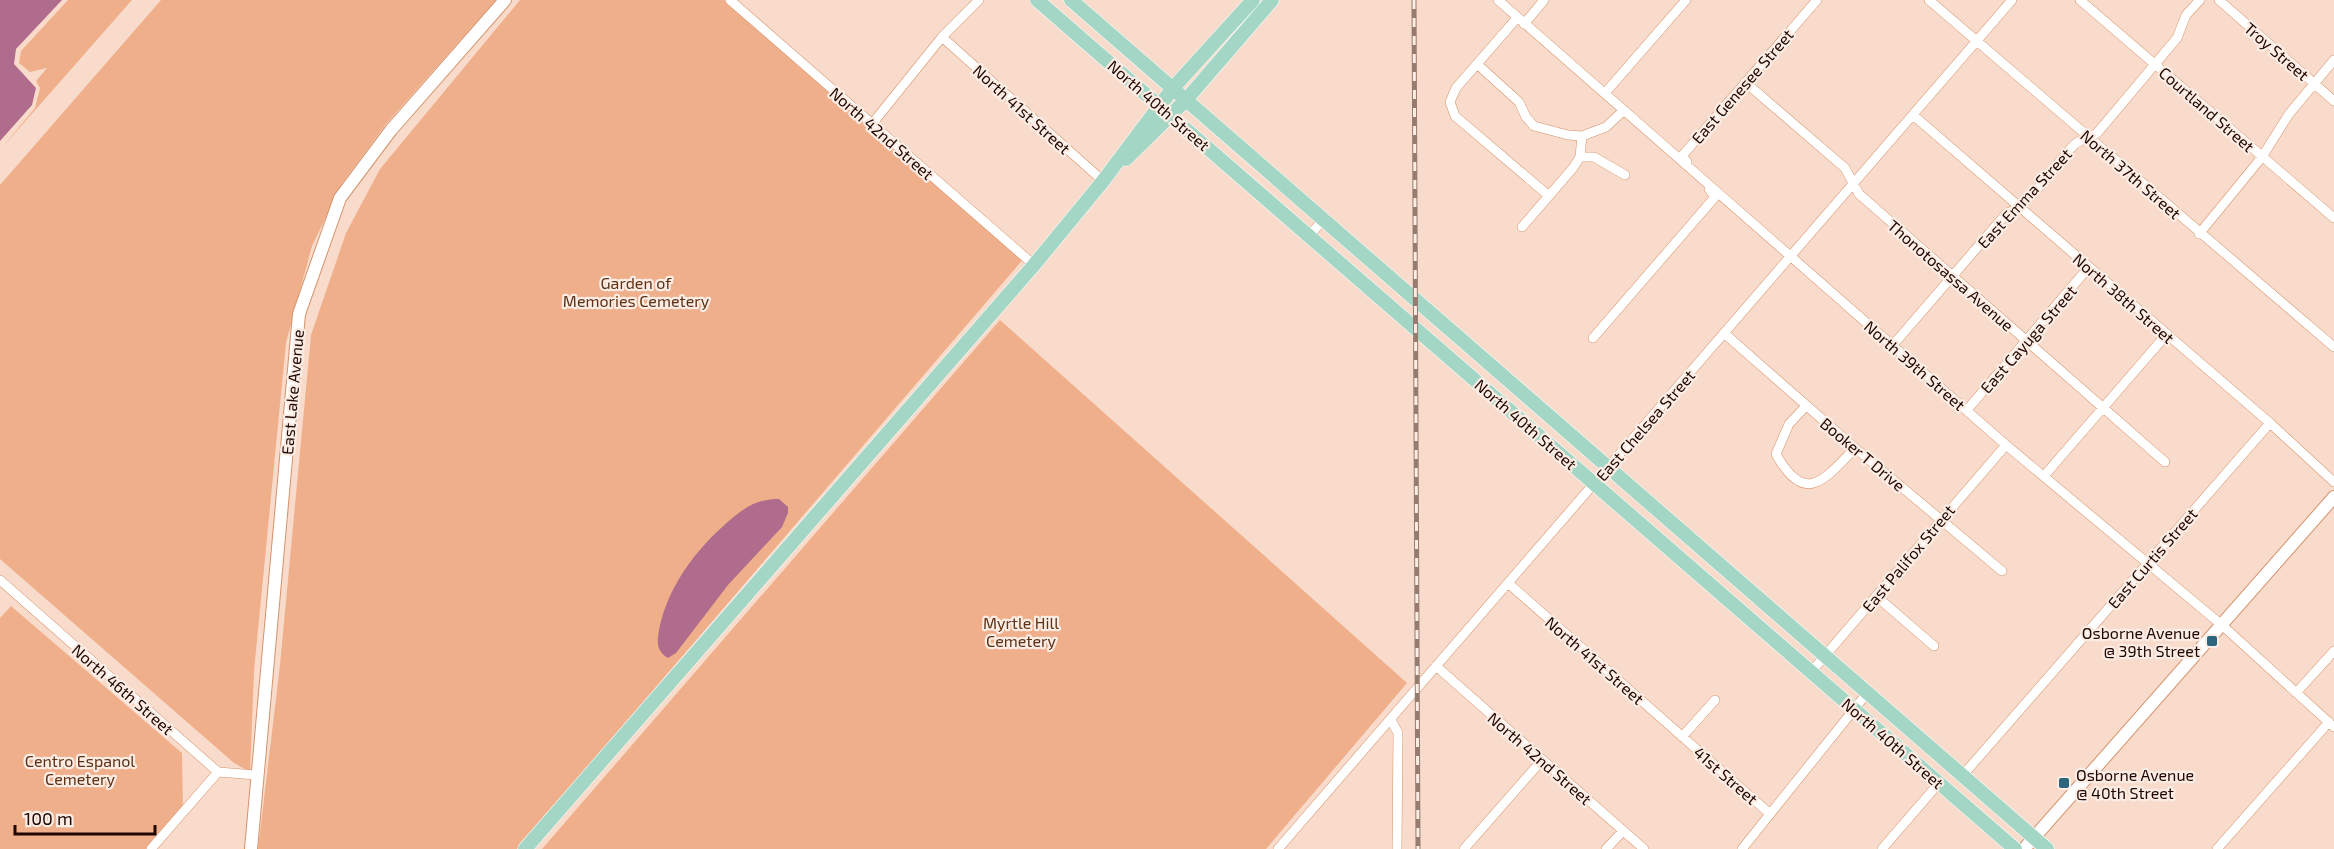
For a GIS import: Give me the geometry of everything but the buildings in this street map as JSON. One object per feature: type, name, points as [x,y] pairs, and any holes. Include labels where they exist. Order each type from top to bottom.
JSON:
[{"type":"main road","name":"North 40th Street","points":[[1037,0],[2015,849]]},
{"type":"main road","name":"North 40th Street","points":[[1071,0],[2048,849]]},
{"type":"main road","points":[[525,849],[1034,265],[1103,181],[1173,88],[1253,0]]},
{"type":"main road","points":[[1103,181],[1186,100],[1272,0]]},
{"type":"street","name":"East Lake Avenue","points":[[251,849],[299,314],[340,198],[391,130],[505,0]]},
{"type":"street","name":"North 42nd Street","points":[[730,0],[1034,265]]},
{"type":"street","points":[[872,124],[942,37],[979,0]]},
{"type":"street","name":"North 39th Street","points":[[1498,0],[2006,445],[2223,626],[2331,724]]},
{"type":"street","points":[[1544,0],[1477,64],[1452,95],[1452,110],[1455,116],[1549,196]]},
{"type":"street","points":[[1605,93],[1686,0]]},
{"type":"street","name":"East Genesee Street","points":[[1593,338],[1715,197],[1682,156],[1817,0]]},
{"type":"street","name":"North 37th Street","points":[[1929,0],[2199,234],[2334,347]]},
{"type":"street","name":"East Chelsea Street","points":[[1278,849],[2012,0]]},
{"type":"street","name":"Courtland Street","points":[[2080,0],[2334,218]]},
{"type":"street","name":"East Emma Street","points":[[1893,345],[2006,214],[2020,208],[2075,144],[2090,139],[2177,38],[2186,15],[2200,0]]},
{"type":"street","name":"Troy Street","points":[[2219,0],[2334,101]]},
{"type":"street","name":"North 41st Street","points":[[942,37],[1103,181]]},
{"type":"street","points":[[2199,234],[2262,157],[2314,83],[2334,60]]},
{"type":"street","points":[[1477,64],[1519,102],[1526,117],[1534,126],[1568,135],[1582,136],[1606,127],[1624,110]]},
{"type":"street","name":"Thonotosassa Avenue","points":[[1745,82],[1845,168],[1852,186],[1952,277],[2165,462]]},
{"type":"street","name":"North 38th Street","points":[[1913,115],[2270,423],[2334,482]]},
{"type":"street","points":[[1522,227],[1580,157],[1582,136]]},
{"type":"street","points":[[1580,157],[1594,157],[1625,175]]},
{"type":"street","points":[[1310,235],[1323,220]]},
{"type":"street","name":"East Cayuga Street","points":[[1967,410],[2088,268]]},
{"type":"street","name":"Booker T Drive","points":[[1725,334],[1855,448],[2002,571]]},
{"type":"street","points":[[2044,476],[2166,335]]},
{"type":"street","points":[[1460,367],[1475,350]]},
{"type":"street","points":[[1806,406],[1789,424],[1776,454],[1784,469],[1795,481],[1810,484],[1822,482],[1855,448]]},
{"type":"street","name":"East Curtis Street","points":[[1963,775],[2270,423]]},
{"type":"street","name":"East Palifox Street","points":[[1811,672],[1940,519],[2006,445]]},
{"type":"street","points":[[2024,849],[2223,626],[2334,497]]},
{"type":"street","points":[[1706,581],[1720,564]]},
{"type":"street","name":"North 46th Street","points":[[0,580],[218,772]]},
{"type":"street","name":"North 41st Street","points":[[1508,583],[1682,737]]},
{"type":"street","points":[[1876,596],[1934,646]]},
{"type":"street","points":[[1770,636],[1784,620]]},
{"type":"street","points":[[2296,693],[2334,651]]},
{"type":"street","name":"North 42nd Street","points":[[1436,666],[1644,849]]},
{"type":"street","points":[[1742,849],[1868,692]]},
{"type":"street","points":[[1682,737],[1715,700]]},
{"type":"street","points":[[1391,720],[1398,733],[1398,849]]},
{"type":"street","points":[[2217,849],[2331,724]]},
{"type":"street","name":"41st Street","points":[[1682,737],[1769,813]]},
{"type":"street","points":[[1464,849],[1542,760]]},
{"type":"street","points":[[152,849],[218,772],[256,775]]},
{"type":"street","points":[[1882,849],[1939,783]]},
{"type":"street","points":[[1606,849],[1623,831]]},
{"type":"green space","points":[[68,0],[132,0],[0,150],[35,108],[40,88],[36,81],[47,68],[30,72],[19,63],[21,51]]},
{"type":"green space","points":[[161,0],[496,0],[386,124],[343,182],[312,246],[286,343],[254,671],[250,772],[234,763],[0,559],[0,185]]},
{"type":"green space","name":"Garden of Memories Cemetery","points":[[520,0],[730,0],[1025,257],[517,849],[258,849],[280,665],[311,335],[346,233],[380,169]]},
{"type":"green space","name":"Myrtle Hill Cemetery","points":[[1000,320],[1407,683],[1266,849],[542,849]]},
{"type":"green space","name":"Centro Espanol Cemetery","points":[[11,606],[182,753],[183,810],[146,849],[0,849],[0,618]]},
{"type":"shaded area","points":[[0,0],[62,0],[16,49],[14,64],[36,88],[32,105],[0,141]]},
{"type":"shaded area","points":[[779,499],[788,507],[782,527],[728,585],[676,653],[668,658],[659,649],[659,630],[670,596],[689,564],[713,536],[740,512],[758,502]]},
{"type":"railway","points":[[1414,0],[1418,849]]},
{"type":"place","name":"Osborne Avenue @ 39th Street","points":[[2212,641]]},
{"type":"place","name":"Osborne Avenue @ 40th Street","points":[[2064,783]]}]
